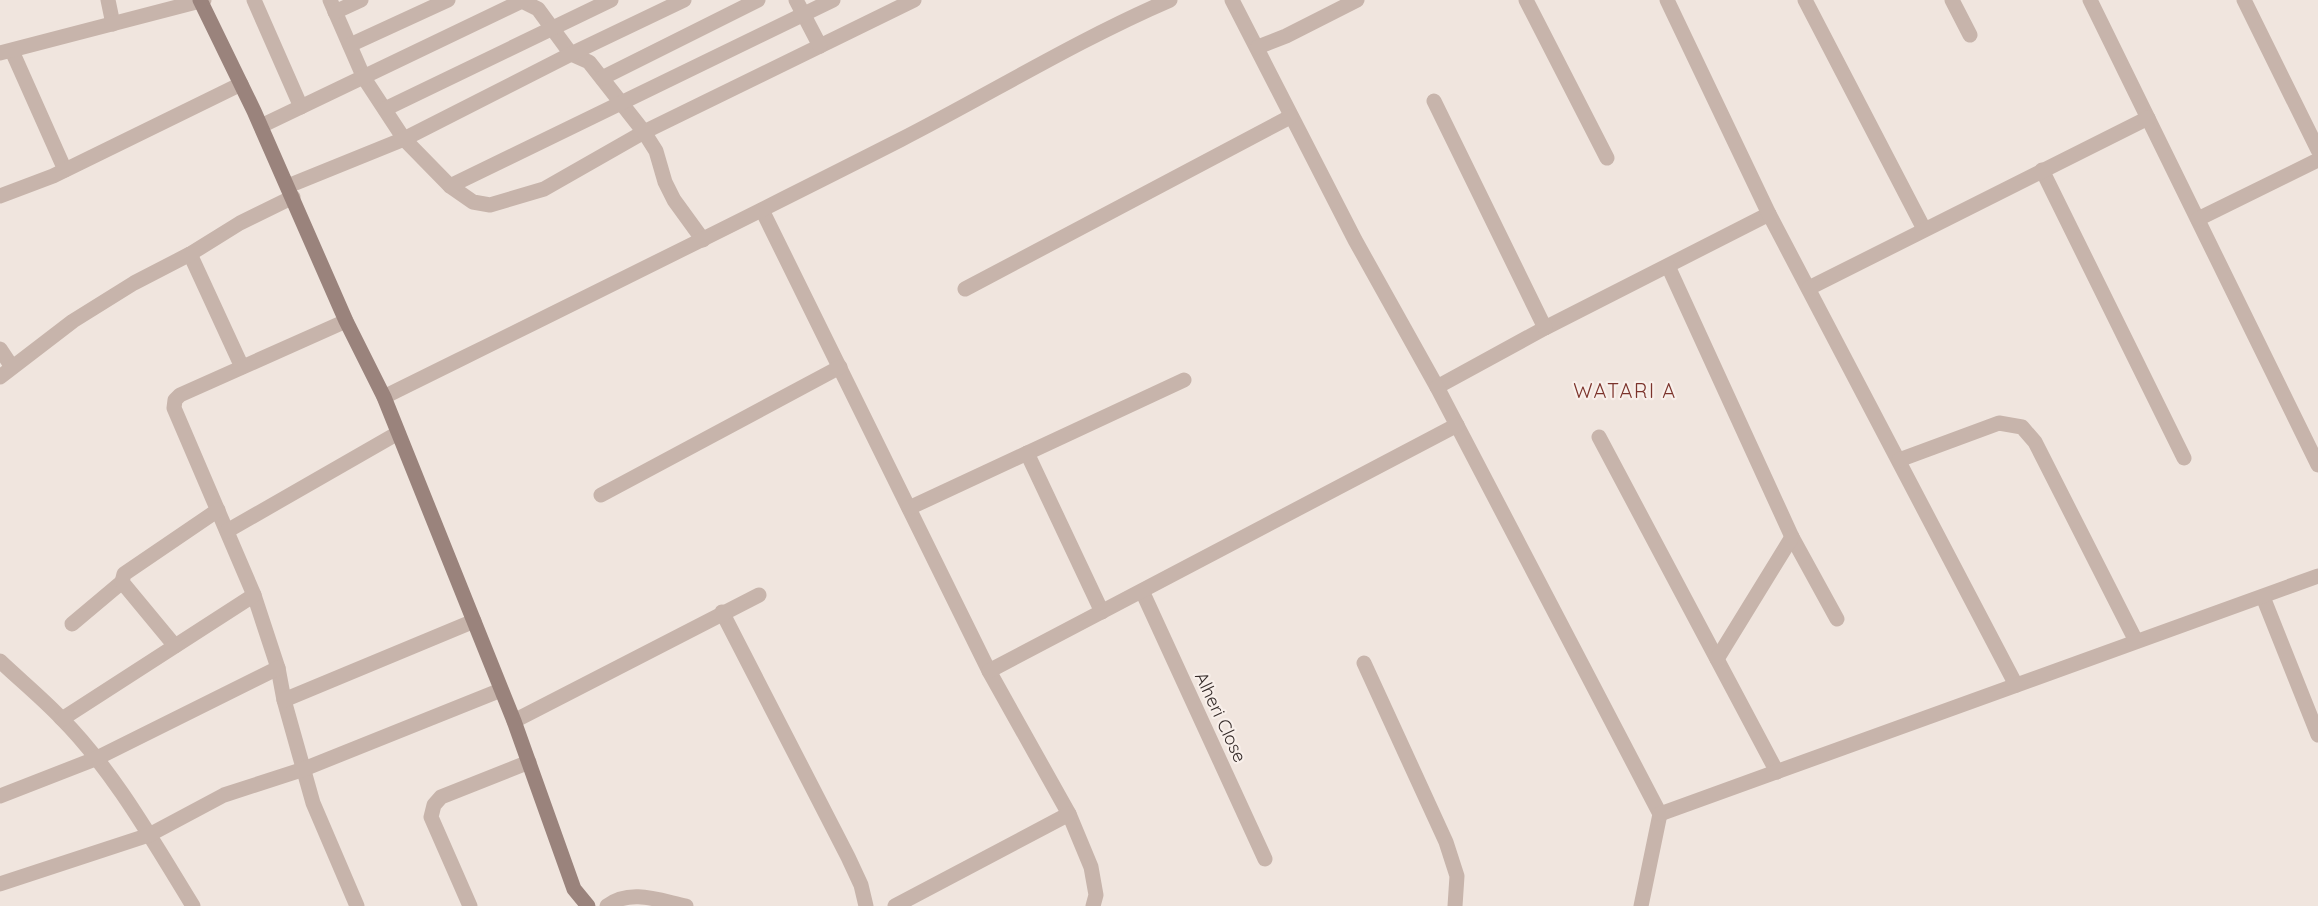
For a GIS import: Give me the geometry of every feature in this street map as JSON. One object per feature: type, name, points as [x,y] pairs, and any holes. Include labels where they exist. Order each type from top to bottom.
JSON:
[{"type":"street","points":[[108,0],[113,24]]},
{"type":"street","points":[[254,0],[301,107]]},
{"type":"street","points":[[362,0],[333,6],[364,78],[404,139],[450,186],[473,202],[490,206],[544,189],[644,132],[914,0]]},
{"type":"street","points":[[350,45],[448,0]]},
{"type":"street","points":[[261,126],[522,0],[538,9],[571,54],[589,62],[644,132],[656,151],[665,182],[674,200],[703,240]]},
{"type":"street","points":[[385,109],[611,0]]},
{"type":"street","points":[[0,377],[73,321],[134,283],[190,254],[291,192],[404,139],[571,54],[684,0]]},
{"type":"street","points":[[602,78],[758,0]]},
{"type":"street","points":[[796,0],[820,46]]},
{"type":"street","points":[[450,186],[833,0]]},
{"type":"street","points":[[384,397],[703,240],[933,123],[1009,80],[1170,0]]},
{"type":"street","points":[[1232,0],[1258,47],[1290,117],[1437,387],[1660,814],[1641,906]]},
{"type":"street","points":[[1258,47],[1286,36],[1357,0]]},
{"type":"street","points":[[1526,0],[1607,158]]},
{"type":"street","points":[[1667,0],[1769,213],[2016,685]]},
{"type":"street","points":[[1805,0],[1924,229]]},
{"type":"street","points":[[1952,0],[1970,35]]},
{"type":"street","points":[[2090,0],[2318,465]]},
{"type":"street","points":[[2244,0],[2318,150]]},
{"type":"street","points":[[65,170],[6,52],[201,1],[291,192],[346,321],[384,397],[514,720],[574,889],[588,906]]},
{"type":"street","points":[[0,196],[65,170],[241,84]]},
{"type":"street","points":[[1434,101],[1545,328]]},
{"type":"street","points":[[965,289],[1290,117]]},
{"type":"street","points":[[1809,288],[2148,118]]},
{"type":"street","points":[[2198,219],[2318,160]]},
{"type":"street","points":[[2042,170],[2184,458]]},
{"type":"street","points":[[762,210],[989,671],[1070,813],[1092,867],[1096,895],[1094,906]]},
{"type":"street","points":[[1437,387],[1545,328],[1769,213]]},
{"type":"street","points":[[190,254],[242,367]]},
{"type":"street","points":[[1668,266],[1792,537],[1837,619]]},
{"type":"street","points":[[346,321],[180,395],[175,400],[174,408],[254,595],[278,668],[284,700],[313,803],[357,906]]},
{"type":"street","points":[[0,349],[12,367]]},
{"type":"street","points":[[601,495],[840,368]]},
{"type":"street","points":[[909,508],[1184,380]]},
{"type":"street","points":[[1899,460],[2000,423],[2022,427],[2035,441],[2136,642]]},
{"type":"street","points":[[989,671],[1456,425]]},
{"type":"street","points":[[227,531],[399,433]]},
{"type":"street","points":[[1599,437],[1777,771]]},
{"type":"street","points":[[1027,453],[1102,612]]},
{"type":"street","points":[[72,624],[122,582],[124,574],[130,568],[218,510]]},
{"type":"street","points":[[1717,659],[1792,537]]},
{"type":"street","points":[[1660,814],[2318,576]]},
{"type":"street","points":[[122,582],[175,646]]},
{"type":"street","name":"Alheri Close","points":[[1142,591],[1265,859]]},
{"type":"street","points":[[62,719],[254,595]]},
{"type":"street","points":[[514,720],[759,595]]},
{"type":"street","points":[[2263,597],[2318,735]]},
{"type":"street","points":[[722,612],[848,857],[861,885],[866,906]]},
{"type":"street","points":[[284,700],[474,621]]},
{"type":"street","points":[[0,661],[62,719],[95,759],[149,835],[193,906]]},
{"type":"street","points":[[1364,663],[1446,842],[1456,876],[1455,906]]},
{"type":"street","points":[[0,796],[95,759],[278,668]]},
{"type":"street","points":[[0,884],[149,835],[224,795],[304,769],[501,690]]},
{"type":"street","points":[[470,906],[431,817],[434,805],[441,797],[529,762]]},
{"type":"street","points":[[895,906],[1070,813]]},
{"type":"street","points":[[607,906],[615,900],[629,896],[686,906]]},
{"type":"district","name":"WATARI A","points":[[1625,390]]}]
